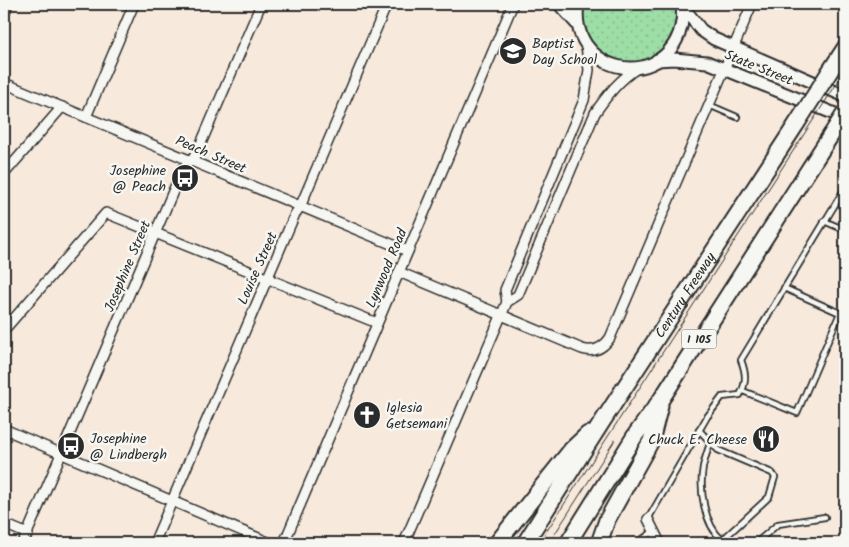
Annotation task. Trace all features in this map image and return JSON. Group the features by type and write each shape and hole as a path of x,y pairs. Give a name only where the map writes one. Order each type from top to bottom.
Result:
{"highway":[{"name":"Century Freeway","path":"525,543 845,48"},
{"name":"I 105","path":"568,543 636,434 662,398 845,112"},
{"path":"599,543 608,520 651,441 662,398"},
{"path":"497,543 572,449 602,422"}],"main road":[{"path":"559,4 577,24 586,45 592,53 608,64 619,67 639,67 658,60 666,53 678,37 683,18 682,5"},
{"path":"577,24 578,4"},
{"name":"State Street","path":"682,5 701,30 714,39 845,96"},
{"name":"State Street","path":"658,60 674,59 707,62 845,118"}],"street":[{"path":"4,14 8,4"},
{"path":"86,117 134,4"},
{"name":"Josephine Street","path":"24,543 183,168 196,155 261,4"},
{"name":"Louise Street","path":"154,543 387,4"},
{"name":"Lynwood Road","path":"284,543 513,4"},
{"path":"399,272 582,350 595,350 603,346 610,338 752,4"},
{"path":"508,302 505,290 584,100 589,70 586,45"},
{"path":"404,543 502,315 508,302 518,295 595,113 610,91 628,74 639,67"},
{"name":"Peach Street","path":"4,83 408,251"},
{"path":"4,174 62,107"},
{"path":"552,178 565,184"},
{"path":"4,330 106,213 377,323"},
{"path":"4,429 270,543"},
{"path":"648,519 660,543"},
{"path":"4,524 28,534"}],"lane":[{"path":"709,105 737,116"},
{"path":"648,519 707,417 722,397 740,395 743,391 746,374 741,360 845,188"},
{"path":"824,221 845,230"},
{"path":"743,391 797,413 840,314 784,288"},
{"path":"699,430 711,441 718,450 772,473 775,477 769,497 720,542 705,508 702,486 703,469 711,441"},
{"path":"756,543 778,524 825,517"},
{"path":"637,543 654,531"}],"green space":[{"path":"583,4 675,4 675,25 668,42 655,54 640,61 623,62 607,57 593,45 583,27"}],"tram line":[{"path":"539,543 845,71"},
{"path":"549,543 615,440"}],"place":[{"name":"Baptist Day School","path":"513,51"},
{"name":"Josephine @ Peach","path":"185,178"},
{"name":"Iglesia Getsemani","path":"367,415"},
{"name":"Chuck E. Cheese","path":"766,439"},
{"name":"Josephine @ Lindbergh","path":"71,446"}]}
